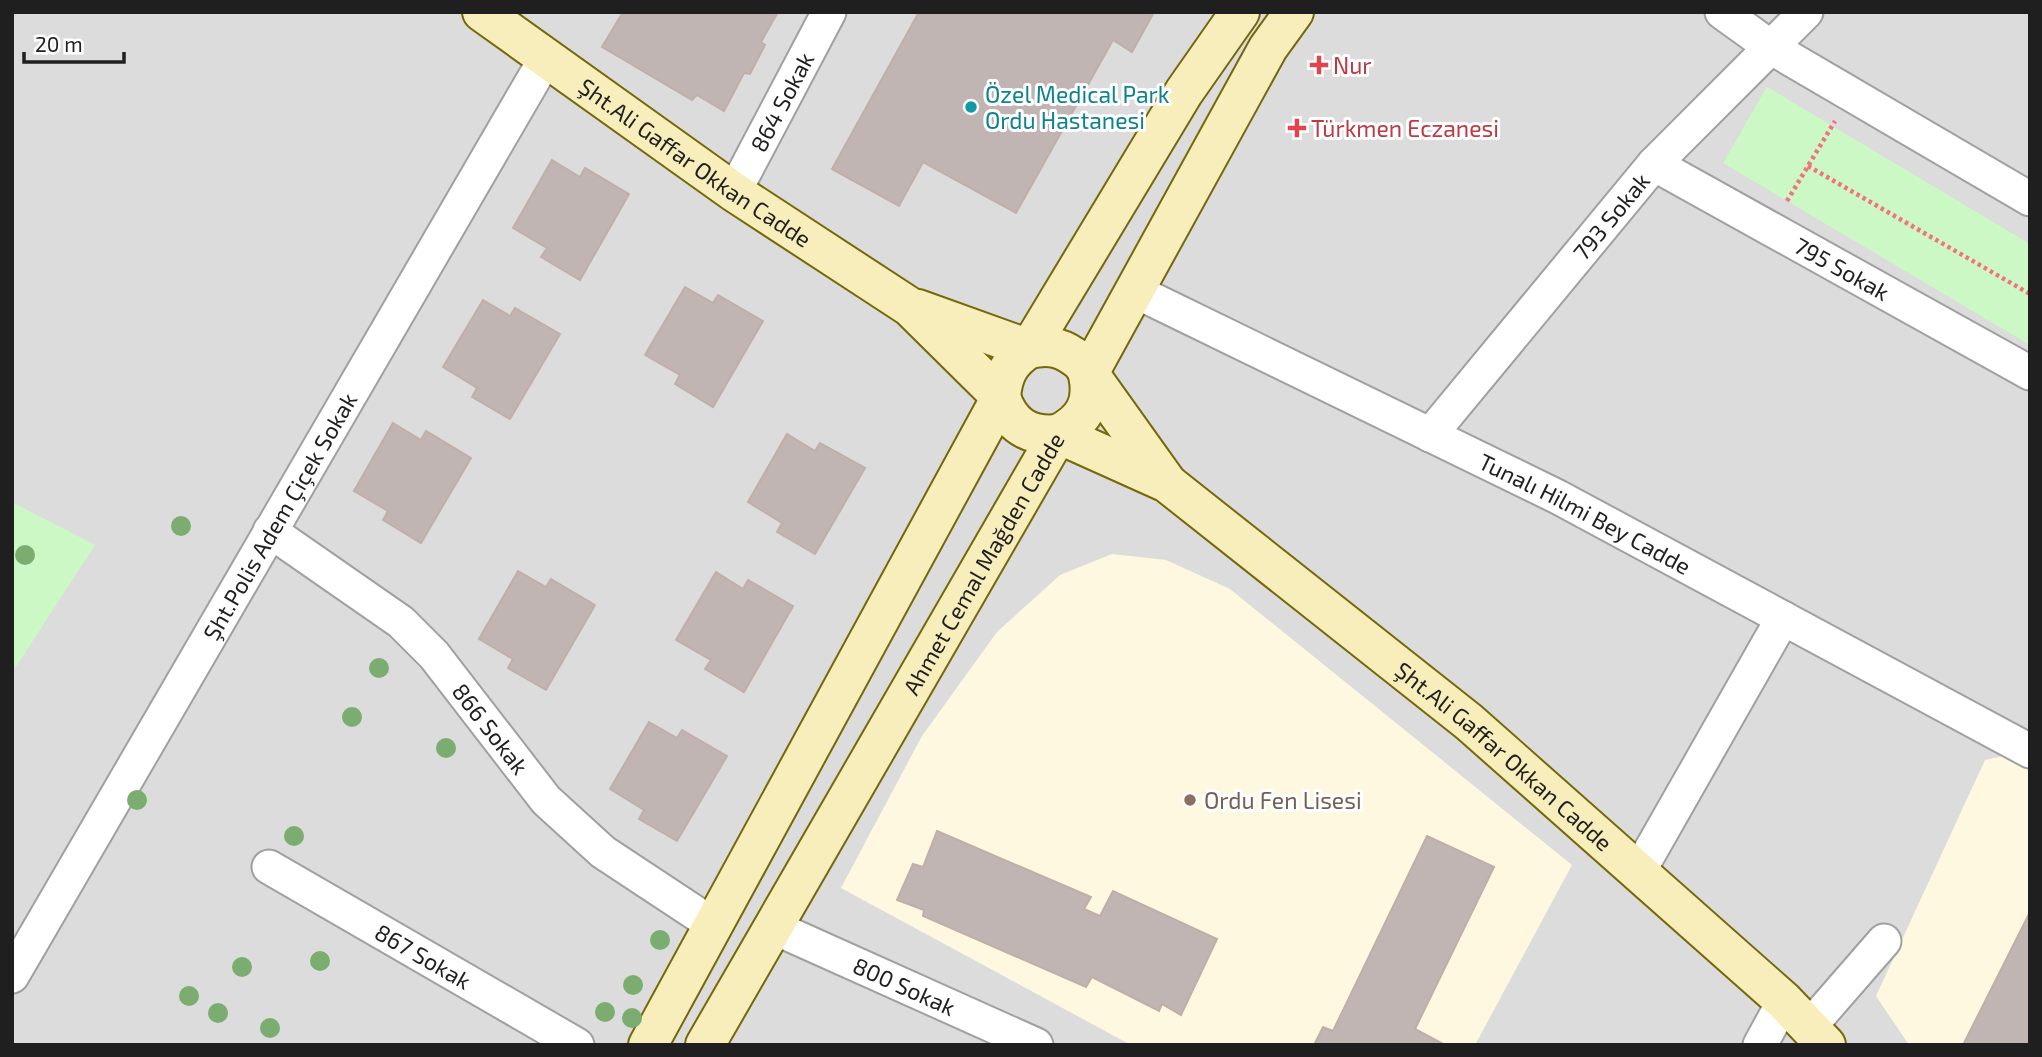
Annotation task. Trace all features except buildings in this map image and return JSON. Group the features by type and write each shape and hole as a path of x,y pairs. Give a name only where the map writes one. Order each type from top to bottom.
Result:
{"main road":[{"path":"648,1045 1001,397 1007,368 1017,356 1029,349 1184,92 1240,12"},
{"name":"Ahmet Cemal Mağden Cadde","path":"705,1045 1058,434 1072,427 1083,416 1090,396 1088,375 1269,48 1294,12"},
{"name":"Şht.Ali Gaffar Okkan Cadde","path":"504,18 546,58 734,192 910,307 1001,397 1006,411 1016,424 1028,432 1058,434 1167,483 1469,722 1806,1024"},
{"name":"Şht.Ali Gaffar Okkan Cadde","path":"910,307 1029,349 1058,347 1081,362 1167,483"}],"street":[{"name":"864 Sokak","path":"734,192 829,12"},
{"path":"1722,12 1772,48 2030,199"},
{"name":"793 Sokak","path":"1430,435 1654,164 1806,12"},
{"name":"Şht.Polis Adem Çiçek Sokak","path":"12,976 546,58"},
{"name":"795 Sokak","path":"1654,164 2030,373"},
{"name":"Tunalı Hilmi Bey Cadde","path":"1135,291 1558,498 2030,751"},
{"name":"866 Sokak","path":"270,531 401,622 433,656 546,800 603,852 712,924"},
{"path":"1639,872 1783,618"},
{"name":"867 Sokak","path":"269,867 577,1045"},
{"name":"800 Sokak","path":"772,927 1036,1045"},
{"path":"1760,1045 1806,1024 1884,941"}],"path":[{"path":"1771,229 1851,94"},
{"path":"1808,166 2030,294"}],"shaded area":[{"path":"12,12 2030,12 2030,1045 12,1045"},
{"name":"Ordu Fen Lisesi","path":"1112,554 1166,560 1230,589 1572,865 1475,1045 1131,1045 841,888 922,736 997,632 1060,575"},
{"path":"2012,754 2030,764 2030,1045 1909,1045 1876,996 1985,760"}],"green space":[{"path":"1767,87 2030,244 2030,345 1723,163"},
{"path":"12,502 95,545 12,673"}],"place":[{"name":"Nur","path":"1319,65"},
{"name":"Özel Medical Park Ordu Hastanesi","path":"971,107"},
{"name":"Türkmen Eczanesi","path":"1297,128"},
{"name":"Ordu Fen Lisesi","path":"1190,800"}]}
